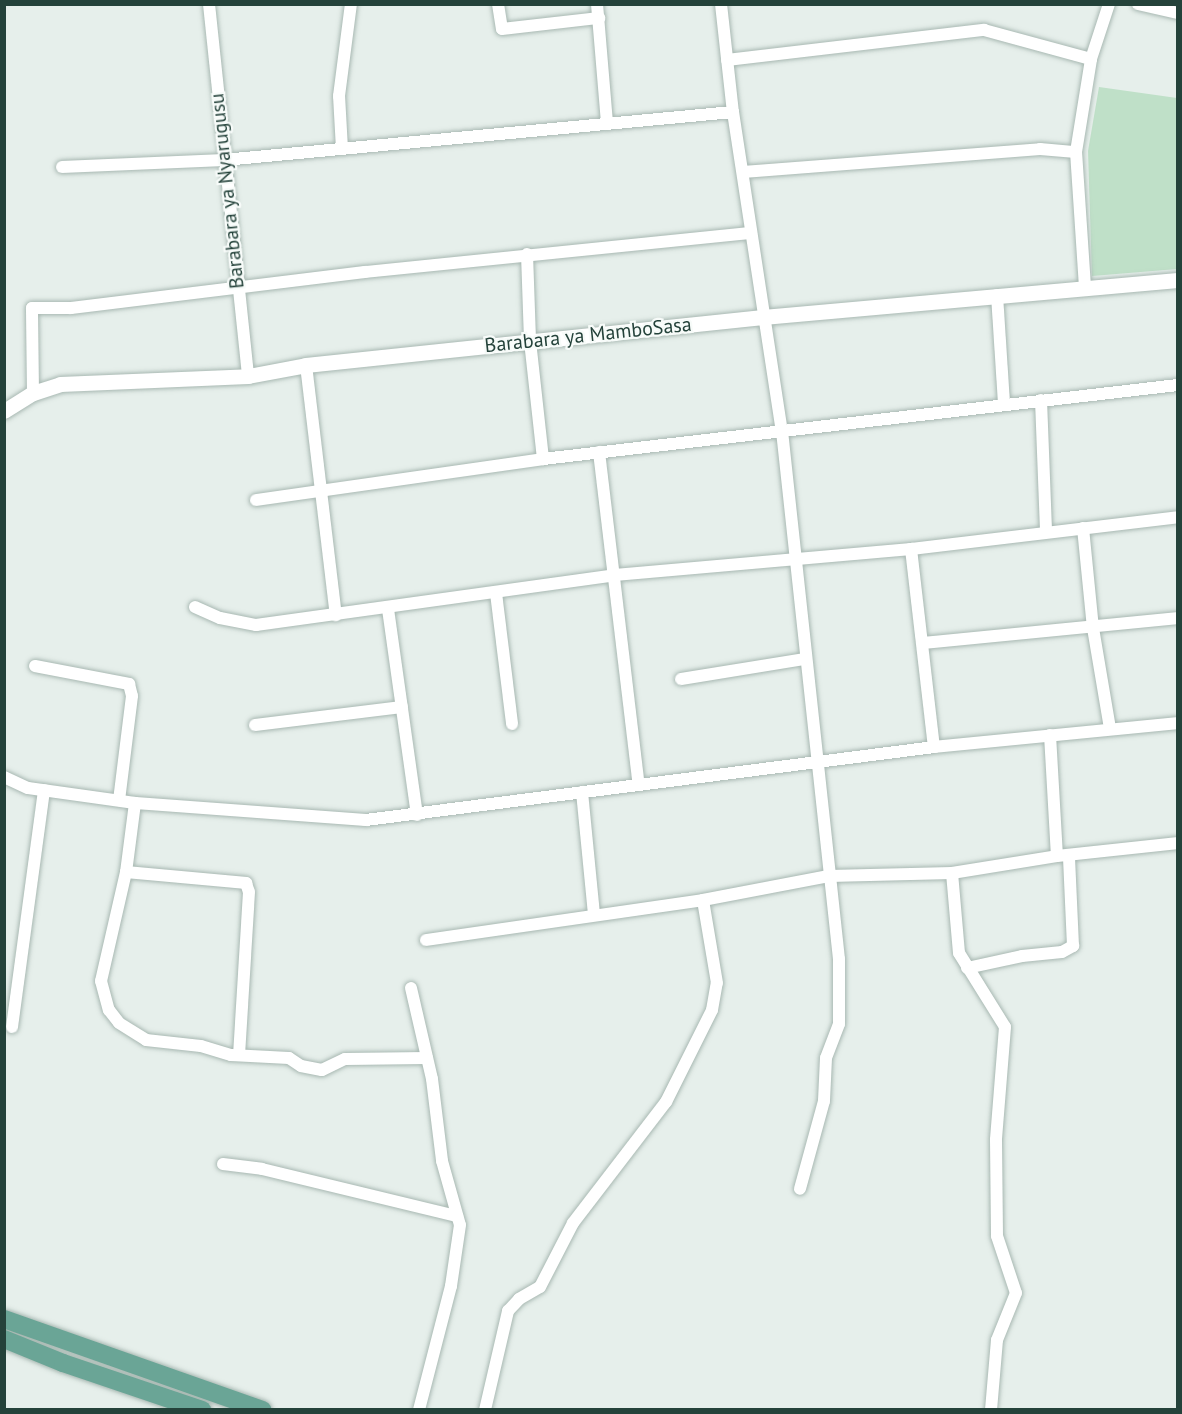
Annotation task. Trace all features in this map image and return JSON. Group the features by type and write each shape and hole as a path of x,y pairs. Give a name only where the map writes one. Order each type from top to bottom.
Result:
{"main road":[{"path":"4,1319 262,1410"},
{"path":"4,1338 63,1363 202,1410"}],"street":[{"name":"Barabara ya Nyarugusu","path":"209,4 236,286 248,376"},
{"path":"342,149 339,96 351,4"},
{"path":"498,4 502,29 599,18"},
{"path":"597,4 607,122"},
{"path":"721,4 733,112 762,316 782,431 816,764 839,959 839,1024 826,1058 824,1101 800,1189"},
{"path":"1085,287 1076,152 1091,59 1110,4"},
{"path":"1138,4 1178,13"},
{"path":"727,60 984,30 1091,59"},
{"path":"62,167 224,160 607,122 733,112"},
{"path":"743,172 1040,149 1076,152"},
{"path":"33,393 32,308 71,308 236,286 527,254 751,233"},
{"path":"527,254 530,341 543,459"},
{"name":"Barabara ya MamboSasa","path":"5,409 33,393 60,384 248,376 306,365 762,316 1178,280"},
{"path":"997,295 1004,404"},
{"path":"306,365 336,615"},
{"path":"256,500 323,493 598,452 1178,385"},
{"path":"1041,400 1046,530"},
{"path":"598,452 615,575 639,785"},
{"path":"195,607 220,618 255,625 388,609 615,575 911,549 1046,530 1178,517"},
{"path":"1083,528 1093,628 1110,729"},
{"path":"911,549 924,643 934,747"},
{"path":"496,593 512,724"},
{"path":"388,609 417,815"},
{"path":"924,643 1178,618"},
{"path":"681,679 805,659"},
{"path":"34,666 129,684 132,696 119,800"},
{"path":"255,725 402,706"},
{"path":"4,777 28,788 135,803 366,820 816,764 934,747 1178,723"},
{"path":"968,968 1022,956 1062,952 1073,946 1050,735"},
{"path":"12,1028 44,790"},
{"path":"582,792 594,914"},
{"path":"135,803 126,872 101,981 109,1010 128,1031 147,1040 239,1055 289,1058 301,1066 322,1070 345,1059 427,1058"},
{"path":"426,940 703,900 829,876 952,873 1063,856 1178,843"},
{"path":"126,872 246,883 249,892 239,1055"},
{"path":"952,873 959,953 1005,1027 996,1140 997,1236 1016,1293 997,1340 992,1410"},
{"path":"485,1410 508,1311 540,1287 573,1223 666,1102 712,1010 717,983 703,900"},
{"path":"411,988 427,1058 442,1161 460,1225 451,1286 419,1410"},
{"path":"223,1164 262,1169 457,1216"}],"green space":[{"path":"1099,87 1177,98 1177,269 1092,276 1088,151"}]}
